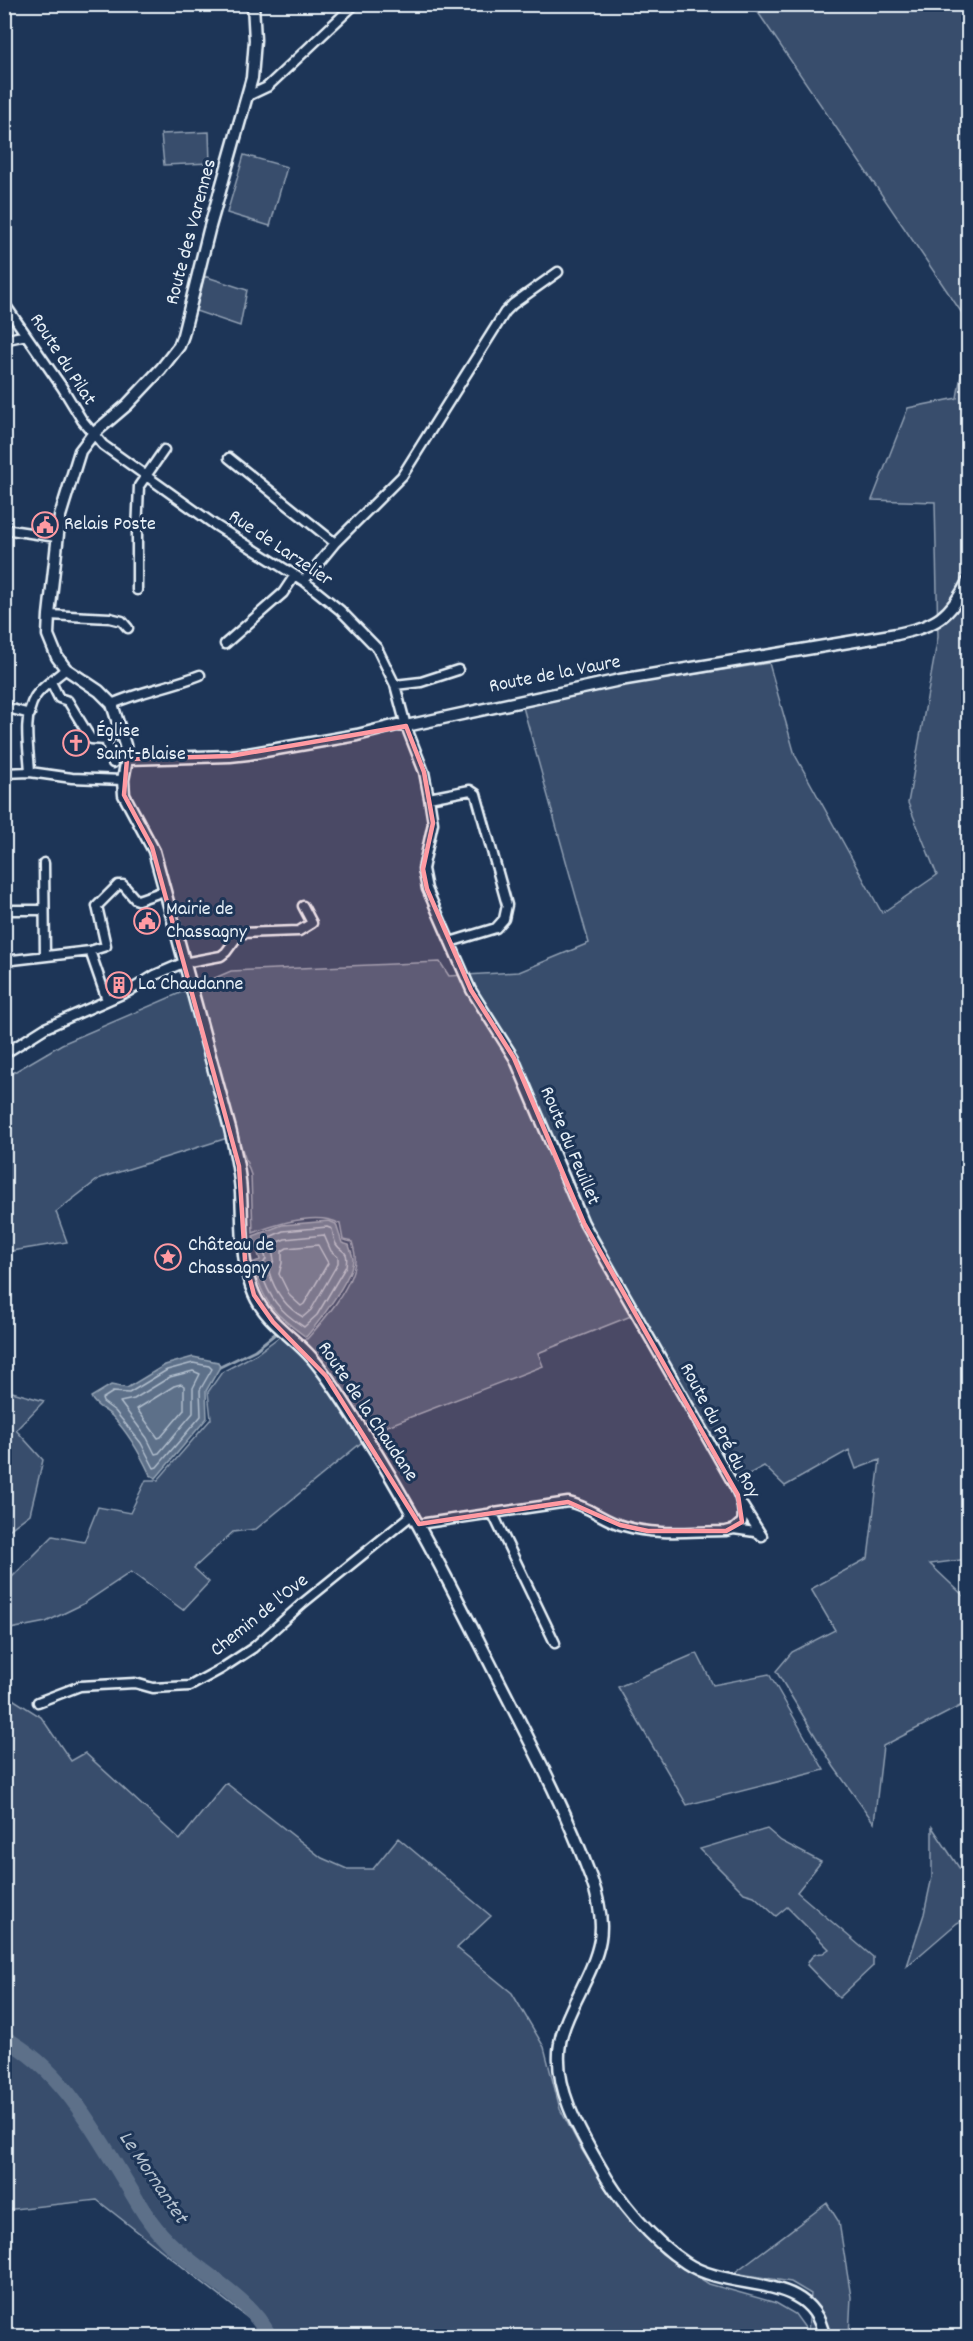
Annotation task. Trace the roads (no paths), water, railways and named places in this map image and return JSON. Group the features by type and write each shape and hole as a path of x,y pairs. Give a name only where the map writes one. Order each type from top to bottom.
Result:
{"street":[{"name":"Route des Varennes","path":"93,434 127,405 161,369 178,346 190,311 209,230 248,96 254,62 253,4"},
{"path":"248,96 259,93 267,87 355,4"},
{"path":"304,581 335,543 402,476 505,312 558,272"},
{"name":"Route du Pilat","path":"4,303 93,434"},
{"path":"4,340 26,335"},
{"path":"93,434 75,463 64,496 56,537 48,635 52,646 66,669 112,704 137,693 181,683 200,675"},
{"name":"Rue de Larzelier","path":"93,434 103,445 145,477 222,530 304,581 327,598 365,634 377,648 395,685 406,726 424,772 429,798"},
{"path":"137,590 140,486 164,450"},
{"path":"229,458 335,543"},
{"path":"4,529 56,537"},
{"path":"225,644 283,593 295,575"},
{"name":"Route de la Vaure","path":"127,759 230,756 357,735 396,725 406,726 620,680 921,629 941,619 951,609 969,581"},
{"path":"49,615 110,618 122,621 128,628"},
{"path":"30,772 27,735 35,697 66,669"},
{"path":"395,685 421,682 458,670"},
{"path":"51,681 59,698 68,701 90,739 106,740 120,729"},
{"name":"Route de la Chaudane","path":"112,704 127,759 123,780 124,795 152,847 239,1166 244,1260 254,1295 273,1322 311,1357 326,1376 387,1469 416,1519 541,1764 578,1845 600,1904 602,1936 598,1951 565,2023 560,2042 561,2082 567,2101 612,2188 641,2222 674,2253 686,2263 704,2272 728,2280 786,2290 798,2296 816,2314 824,2337"},
{"path":"4,707 30,714"},
{"path":"106,740 113,763"},
{"path":"4,773 30,772 72,778 123,780"},
{"path":"429,798 470,790 476,794 507,905 504,919 496,928 450,942"},
{"name":"Route du Feuillet","path":"429,798 433,823 423,878 471,990 514,1058 584,1223 636,1316"},
{"path":"44,863 45,956"},
{"path":"4,961 90,951 106,946 97,906 118,885 123,885 138,900 164,891"},
{"path":"4,1054 45,1028 129,991 155,975 183,963 221,956 240,933 299,931 312,923 303,906"},
{"path":"4,910 44,910"},
{"path":"90,951 106,1000"},
{"name":"Route du Pré du Roy","path":"416,1519 568,1502 578,1504 620,1525 634,1529 726,1531 734,1529 742,1522 743,1506 723,1466 636,1316"},
{"path":"734,1529 755,1532 762,1536 743,1506"},
{"path":"492,1512 555,1643"},
{"name":"Chemin de l'Ove","path":"38,1702 80,1686 135,1683 153,1688 190,1686 221,1669 253,1647 303,1603 416,1519"}],"water":[{"path":"329,1221 336,1224 342,1243 349,1245 353,1257 352,1267 334,1299 306,1337 277,1313 261,1289 252,1263 260,1260 253,1236 282,1225"},
{"path":"193,1357 218,1362 220,1367 206,1391 207,1418 156,1478 150,1475 124,1430 91,1397 111,1385 127,1388 165,1365"}],"waterway":[{"path":"220,1367 255,1350 275,1334"},
{"name":"Le Mornantet","path":"4,2038 25,2051 43,2067 75,2102 160,2234 248,2308 260,2321 269,2336"}],"place":[{"name":"Relais Poste","path":"45,525"},
{"name":"Église Saint-Blaise","path":"76,743"},
{"name":"Mairie de Chassagny","path":"147,921"},
{"name":"La Chaudanne","path":"119,985"},
{"name":"Château de Chassagny","path":"168,1257"}]}
